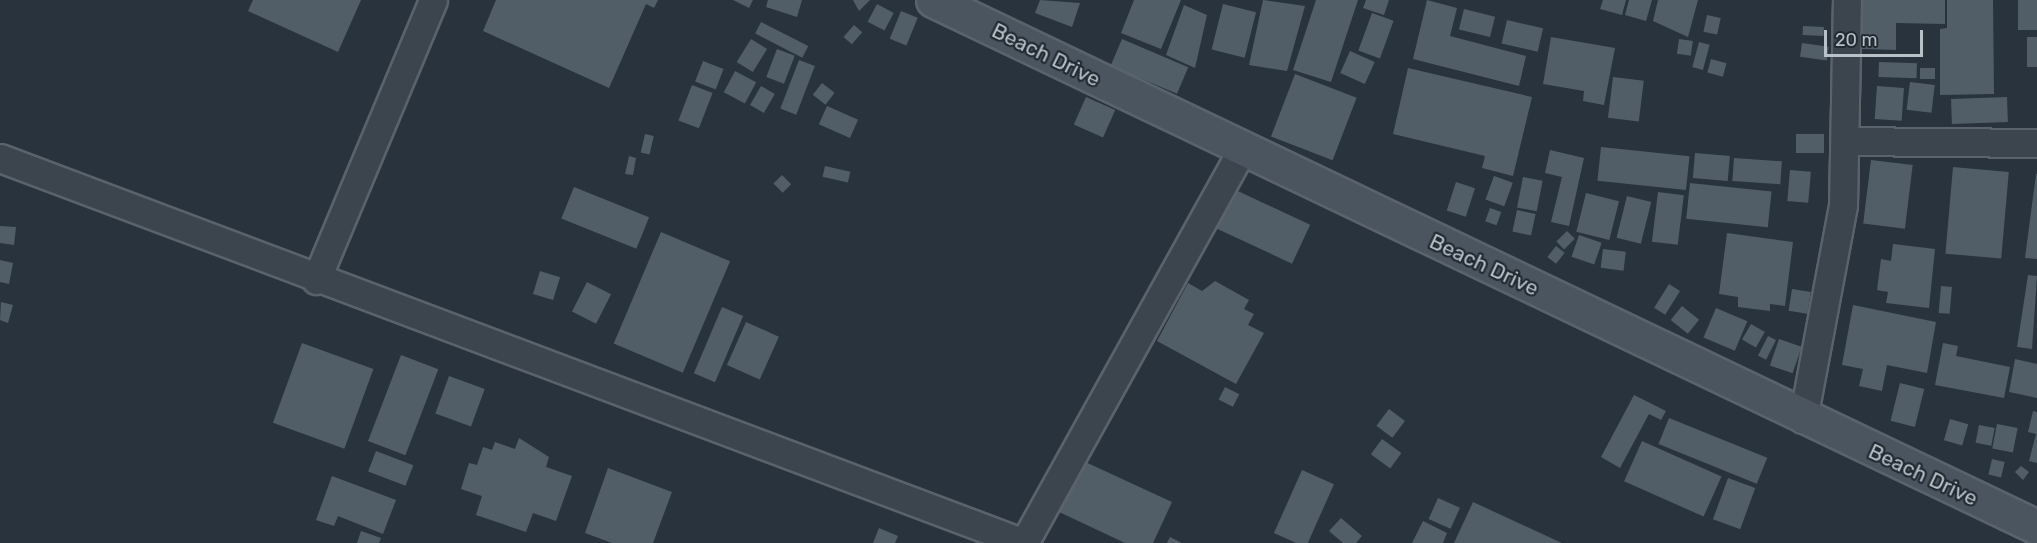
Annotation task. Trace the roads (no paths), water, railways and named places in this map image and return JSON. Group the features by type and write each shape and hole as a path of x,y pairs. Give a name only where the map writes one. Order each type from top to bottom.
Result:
{"street":[{"path":"316,280 433,0"},
{"name":"Beach Drive","path":"933,0 1803,419 2037,527"},
{"path":"1803,419 1843,205 1847,0"},
{"path":"1846,141 2037,142"},
{"path":"0,158 316,280 1024,543 1241,150"}]}
